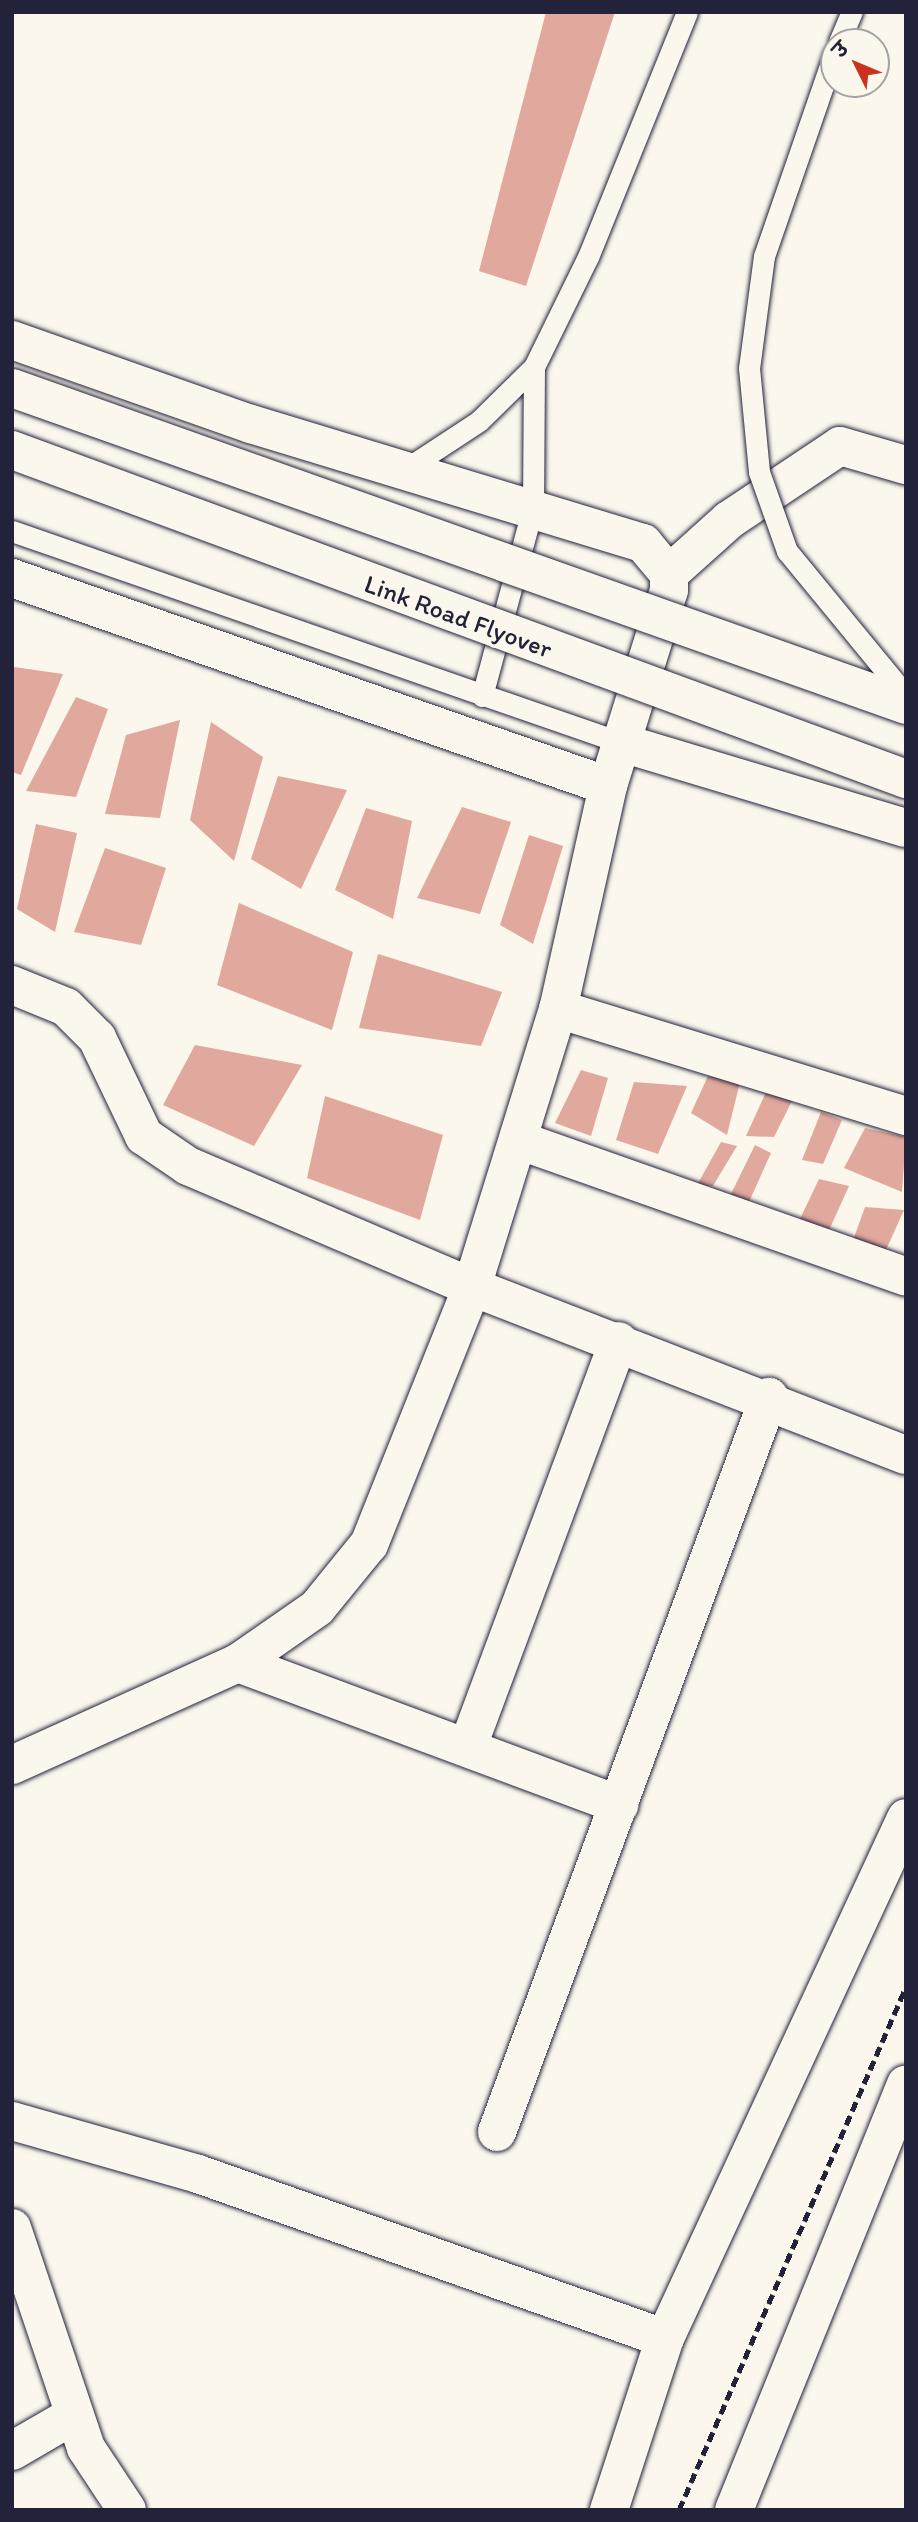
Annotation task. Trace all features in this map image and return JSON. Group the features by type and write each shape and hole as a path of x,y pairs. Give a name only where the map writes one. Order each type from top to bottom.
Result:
{"street":[{"path":"12,341 251,424 533,507 643,543 668,574"},
{"path":"12,388 906,705"},
{"path":"12,1765 238,1663 317,1608 369,1544 472,1287 518,1139 558,1009 608,786 668,574 729,520 839,446 906,464"},
{"name":"Link Road Flyover","path":"12,450 906,779"},
{"path":"12,578 608,786"},
{"path":"622,743 906,828"},
{"path":"12,985 66,1007 97,1038 133,1118 168,1154 472,1287 769,1397 906,1455"},
{"path":"558,1009 906,1116"},
{"path":"518,1139 906,1277"},
{"path":"468,1746 619,1341"},
{"path":"497,2133 769,1397"},
{"path":"238,1663 468,1746 618,1805"},
{"path":"609,2510 665,2338 906,1818"},
{"path":"734,2510 906,2084"},
{"path":"12,2121 198,2174 665,2338"},
{"path":"12,2228 86,2448 127,2510"},
{"path":"12,2451 74,2415"}],"lane":[{"path":"406,469 479,421 534,367 588,257 687,12"},
{"path":"820,94 764,256 749,368 759,472 787,551 906,696"},
{"path":"482,696 533,507 534,367"},
{"path":"12,531 622,743"}],"building":[{"path":"546,12 615,12 526,286 479,271"},
{"path":"14,667 63,674 21,775 12,772"},
{"path":"76,697 108,709 76,797 26,791"},
{"path":"180,720 160,818 105,814 126,735"},
{"path":"211,722 263,757 234,861 190,820"},
{"path":"278,776 347,790 301,889 251,859"},
{"path":"462,807 511,822 480,914 417,898"},
{"path":"366,808 412,821 393,919 335,890"},
{"path":"36,824 77,833 55,932 17,909"},
{"path":"529,835 563,846 533,944 500,925"},
{"path":"105,848 166,868 141,945 74,932"},
{"path":"239,903 353,952 332,1030 217,985"},
{"path":"378,954 502,992 481,1046 359,1028"},
{"path":"195,1045 302,1065 254,1146 163,1105"},
{"path":"581,1070 608,1078 591,1136 555,1123"},
{"path":"708,1076 740,1082 727,1135 691,1113"},
{"path":"634,1082 687,1086 658,1154 616,1140"},
{"path":"767,1090 795,1095 774,1137 746,1136"},
{"path":"325,1096 443,1135 420,1220 307,1178"},
{"path":"821,1112 842,1120 823,1164 802,1160"},
{"path":"865,1128 906,1137 902,1192 844,1168"},
{"path":"721,1142 737,1146 713,1186 697,1185"},
{"path":"755,1145 771,1153 749,1202 729,1198"},
{"path":"819,1179 849,1186 826,1237 799,1221"},
{"path":"865,1207 904,1210 885,1252 851,1246"}],"railway":[{"path":"679,2510 906,1987"}]}
